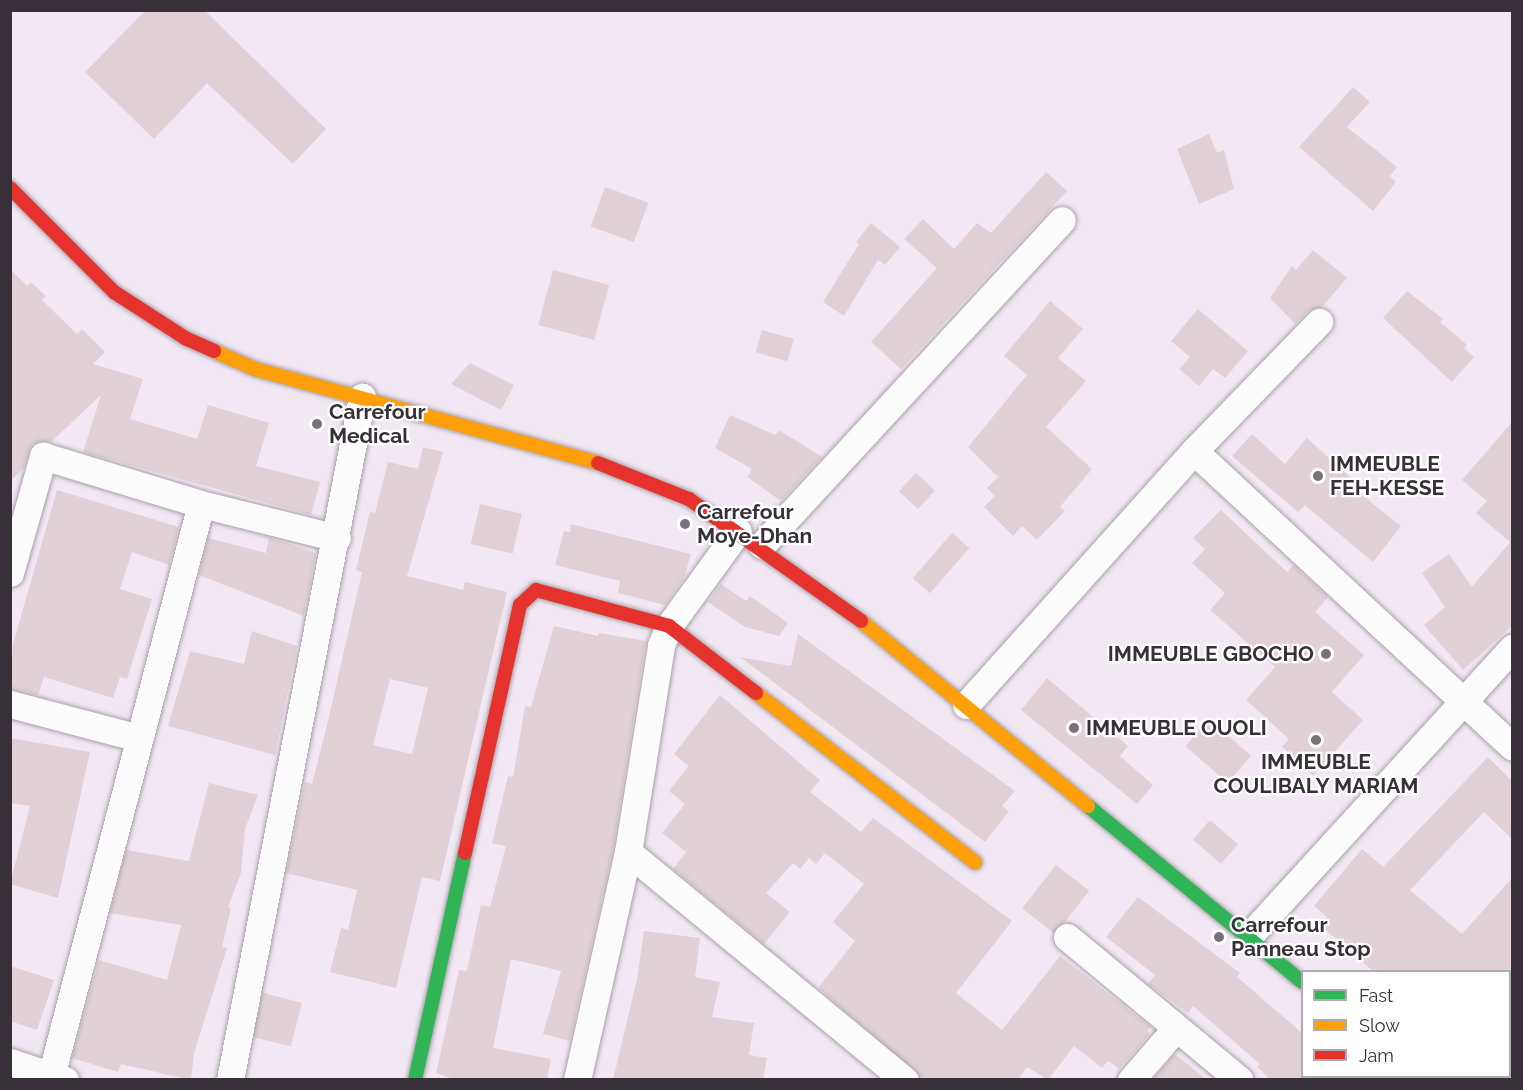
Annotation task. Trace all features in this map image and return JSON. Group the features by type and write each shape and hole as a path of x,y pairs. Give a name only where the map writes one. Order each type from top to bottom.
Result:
{"street":[{"path":"10,188 114,292 185,338 255,369 621,469 689,499 762,545 966,705 1250,935 1301,981"},
{"path":"762,545 1062,220"},
{"path":"966,705 1194,451 1319,322"},
{"path":"230,1080 337,538 362,397"},
{"path":"1194,451 1512,746"},
{"path":"10,573 43,456 201,504 337,538"},
{"path":"10,1062 58,1078 139,738 201,504"},
{"path":"577,1080 628,852 661,645 669,626 738,531"},
{"path":"415,1080 520,605 536,590 669,626 975,862"},
{"path":"1250,935 1512,648"},
{"path":"10,704 139,738"},
{"path":"628,852 905,1080"},
{"path":"1067,937 1240,1080"},
{"path":"1131,1080 1176,1028"}],"building":[{"path":"146,10 204,10 326,129 293,164 207,83 154,139 85,72"},
{"path":"1353,87 1370,102 1347,127 1397,167 1390,176 1396,182 1373,211 1299,147"},
{"path":"1209,134 1217,153 1224,150 1234,189 1199,204 1177,149"},
{"path":"1046,172 1067,191 901,369 871,342 937,268 904,239 923,219 954,249 977,223 991,233"},
{"path":"605,187 648,203 634,242 591,226"},
{"path":"871,223 900,247 885,265 878,260 844,316 823,302 859,244 856,242"},
{"path":"1313,250 1347,278 1322,307 1308,311 1295,324 1270,298 1292,266 1296,270"},
{"path":"10,269 27,286 31,282 46,296 42,300 77,334 82,329 105,352 93,364 143,379 130,419 197,439 208,405 269,423 256,466 320,482 311,515 83,452 101,395 51,442 40,441 32,445 23,469 10,481"},
{"path":"553,270 609,285 594,340 538,325"},
{"path":"1407,291 1443,319 1440,322 1467,345 1464,348 1474,357 1452,382 1383,318"},
{"path":"1050,301 1083,329 1058,358 1086,381 1046,427 1092,469 1060,507 1065,511 1037,540 1022,526 1013,536 984,507 995,496 987,488 998,477 968,447 1027,375 1004,356"},
{"path":"1198,309 1248,351 1225,378 1213,369 1199,386 1179,369 1190,357 1171,341"},
{"path":"762,330 794,339 787,361 756,352"},
{"path":"470,363 514,385 501,410 451,384"},
{"path":"730,415 775,435 779,430 822,457 781,501 747,477 752,469 715,448"},
{"path":"1512,422 1512,626 1463,670 1424,625 1445,607 1422,573 1449,554 1472,587 1510,542 1476,513 1487,501 1462,480"},
{"path":"1252,434 1285,464 1307,438 1362,488 1358,492 1401,526 1373,562 1305,505 1298,512 1232,456"},
{"path":"423,447 443,452 407,576 463,590 465,582 507,592 440,881 422,877 396,988 330,972 341,928 348,930 357,890 286,873 305,782 312,784 328,721 362,572 356,570 370,512 375,513 388,462 418,469","holes":["390,679 428,688 412,754 373,745"]},
{"path":"916,473 935,491 918,509 899,491"},
{"path":"57,490 179,527 169,565 132,552 120,589 152,599 127,679 120,677 113,698 44,677 38,695 10,689 13,644"},
{"path":"480,504 522,514 513,554 471,544"},
{"path":"1221,510 1287,572 1293,565 1328,597 1315,612 1364,655 1332,692 1363,720 1313,776 1282,747 1289,739 1246,700 1275,667 1210,610 1225,593 1192,563 1205,549 1193,538"},
{"path":"571,524 691,554 684,578 665,605 618,593 620,581 555,565 564,531 570,532"},
{"path":"952,533 969,548 930,593 913,578"},
{"path":"269,537 316,553 304,616 199,575 208,538 266,553"},
{"path":"721,584 746,601 750,596 788,623 779,636 745,627 708,602"},
{"path":"554,626 598,636 599,633 646,641 613,849 570,1041 543,1034 561,971 511,959 493,1048 551,1059 547,1080 457,1080 436,1073 459,970 467,971 481,905 490,907 506,846 492,843 508,776 513,777 525,706 531,707"},
{"path":"252,631 297,646 275,755 168,726 190,651 244,664"},
{"path":"798,634 1015,791 1002,806 1009,811 985,842 740,657 791,666"},
{"name":"IMMEUBLE OUOLI","path":"1047,678 1128,746 1120,756 1153,785 1137,804 1021,710"},
{"path":"720,695 820,780 810,792 861,832 873,818 1012,921 956,993 1002,1030 1060,956 1151,1027 1147,1031 1150,1034 1119,1069 1108,1061 1102,1068 1074,1046 1048,1080 1027,1067 1018,1080 924,1080 818,988 855,941 833,922 864,884 825,853 816,864 809,858 800,869 793,863 766,893 790,912 764,944 673,869 686,852 662,833 685,804 669,791 689,766 674,754"},
{"path":"1209,719 1251,756 1228,783 1185,746"},
{"path":"10,738 90,752 58,898 10,884 30,806 10,803"},
{"path":"1488,757 1512,781 1512,839 1484,812 1410,890 1462,934 1512,878 1512,972 1511,970 1372,970 1320,925 1327,917 1314,906 1362,849 1383,867"},
{"path":"209,783 258,795 245,829 241,873 228,907 231,908 222,947 227,948 194,1053 191,1080 121,1064 118,1072 72,1058 99,960 167,980 181,925 110,913 126,850 189,861"},
{"path":"1210,820 1238,844 1221,864 1193,840"},
{"path":"1056,865 1089,891 1055,934 1022,908"},
{"path":"1138,897 1240,973 1237,977 1301,1032 1302,1080 1271,1080 1257,1067 1260,1064 1193,1006 1188,1013 1148,984 1155,975 1106,937"},
{"path":"644,931 700,938 695,977 720,982 712,1017 754,1023 749,1055 767,1058 763,1080 613,1080 637,979"},
{"path":"10,966 54,980 37,1030 10,1021"},
{"path":"263,993 302,1003 291,1046 252,1037"},
{"path":"1175,1054 1207,1080 1152,1080"}],"traffic: fast":[{"path":"1088,806 1301,981"},
{"path":"415,1080 465,853"}],"traffic: slow":[{"path":"214,351 255,369 598,463"},
{"path":"861,621 1088,806"},
{"path":"756,693 975,862"}],"traffic: jam":[{"path":"10,188 114,292 185,338 214,351"},
{"path":"598,463 689,499 861,621"},
{"path":"465,853 520,605 536,590 669,626 756,693"}],"place":[{"name":"Carrefour Medical","path":"317,424"},
{"name":"IMMEUBLE FEH-KESSE","path":"1318,476"},
{"name":"Carrefour Moye-Dhan","path":"685,524"},
{"name":"IMMEUBLE GBOCHO","path":"1326,654"},
{"name":"IMMEUBLE OUOLI","path":"1074,728"},
{"name":"IMMEUBLE COULIBALY MARIAM","path":"1316,740"},
{"name":"Carrefour Panneau Stop","path":"1219,937"}]}
